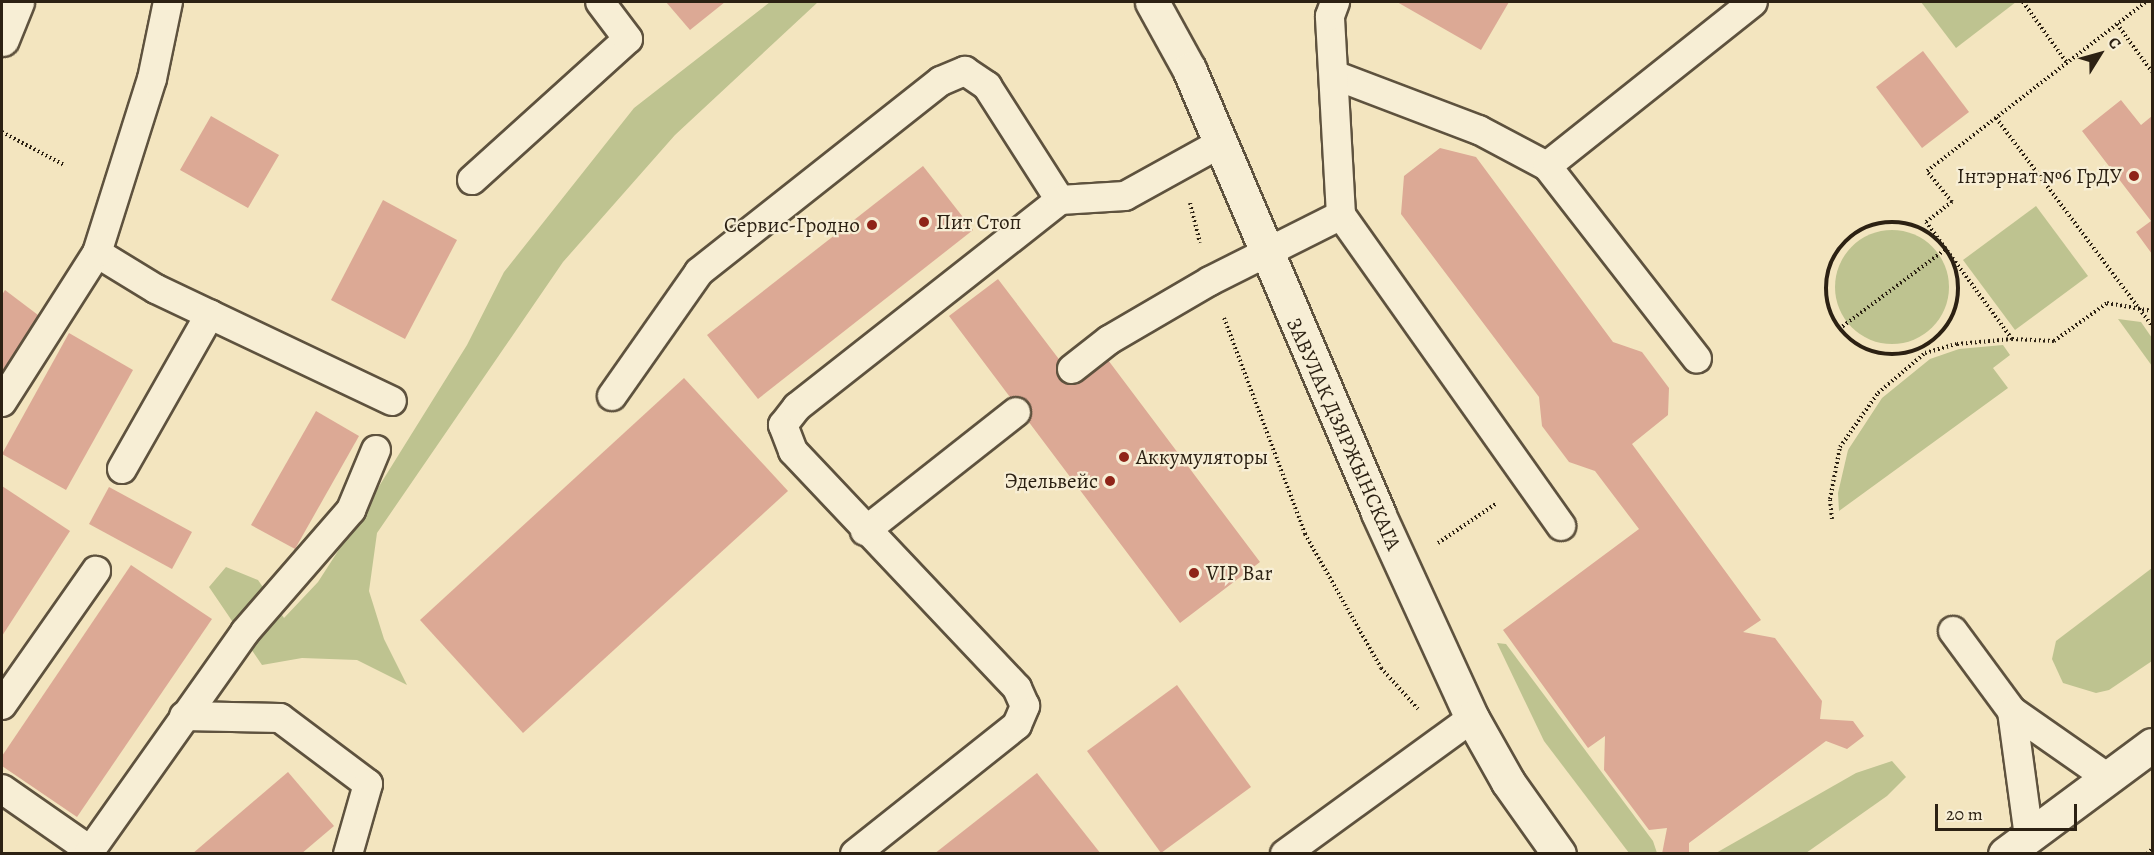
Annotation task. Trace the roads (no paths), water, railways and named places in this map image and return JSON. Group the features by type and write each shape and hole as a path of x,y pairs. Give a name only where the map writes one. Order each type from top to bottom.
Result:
{"street":[{"path":"2,39 17,2"},
{"name":"ЗАВУЛАК ДЗЯРЖЫНСКАГА","path":"1152,2 1189,69 1266,253 1472,718 1508,782 1559,854"},
{"path":"2017,845 2152,745"}],"lane":[{"path":"2,402 97,253 152,79 168,2"},
{"path":"472,180 628,39 600,2"},
{"path":"1335,2 1330,16 1341,215 1561,526"},
{"path":"1547,166 1753,2"},
{"path":"612,396 699,272 941,81 965,71 987,86 1060,200"},
{"path":"1334,75 1479,130 1547,166 1697,359"},
{"path":"855,854 1017,725 1025,706 1017,688 865,531 793,451 783,425 797,407 1060,200 1125,196 1221,143"},
{"path":"1072,369 1109,340 1210,281 1341,215"},
{"path":"97,253 156,289 392,401"},
{"path":"122,469 210,314"},
{"path":"865,531 1016,412"},
{"path":"2,789 88,851 245,632 351,510 376,450"},
{"path":"2,705 96,571"},
{"path":"1953,631 2012,711 2108,778"},
{"path":"2012,711 2017,845"},
{"path":"184,716 280,718 368,784 348,854"},
{"path":"1285,854 1472,718"}],"place":[{"name":"Інтэрнат №6 ГрДУ","path":"2134,176"},
{"name":"Пит Стоп","path":"924,222"},
{"name":"Сервис-Гродно","path":"872,225"},
{"name":"Аккумуляторы","path":"1124,457"},
{"name":"Эдельвейс","path":"1110,481"},
{"name":"VIP Bar","path":"1194,573"}]}
